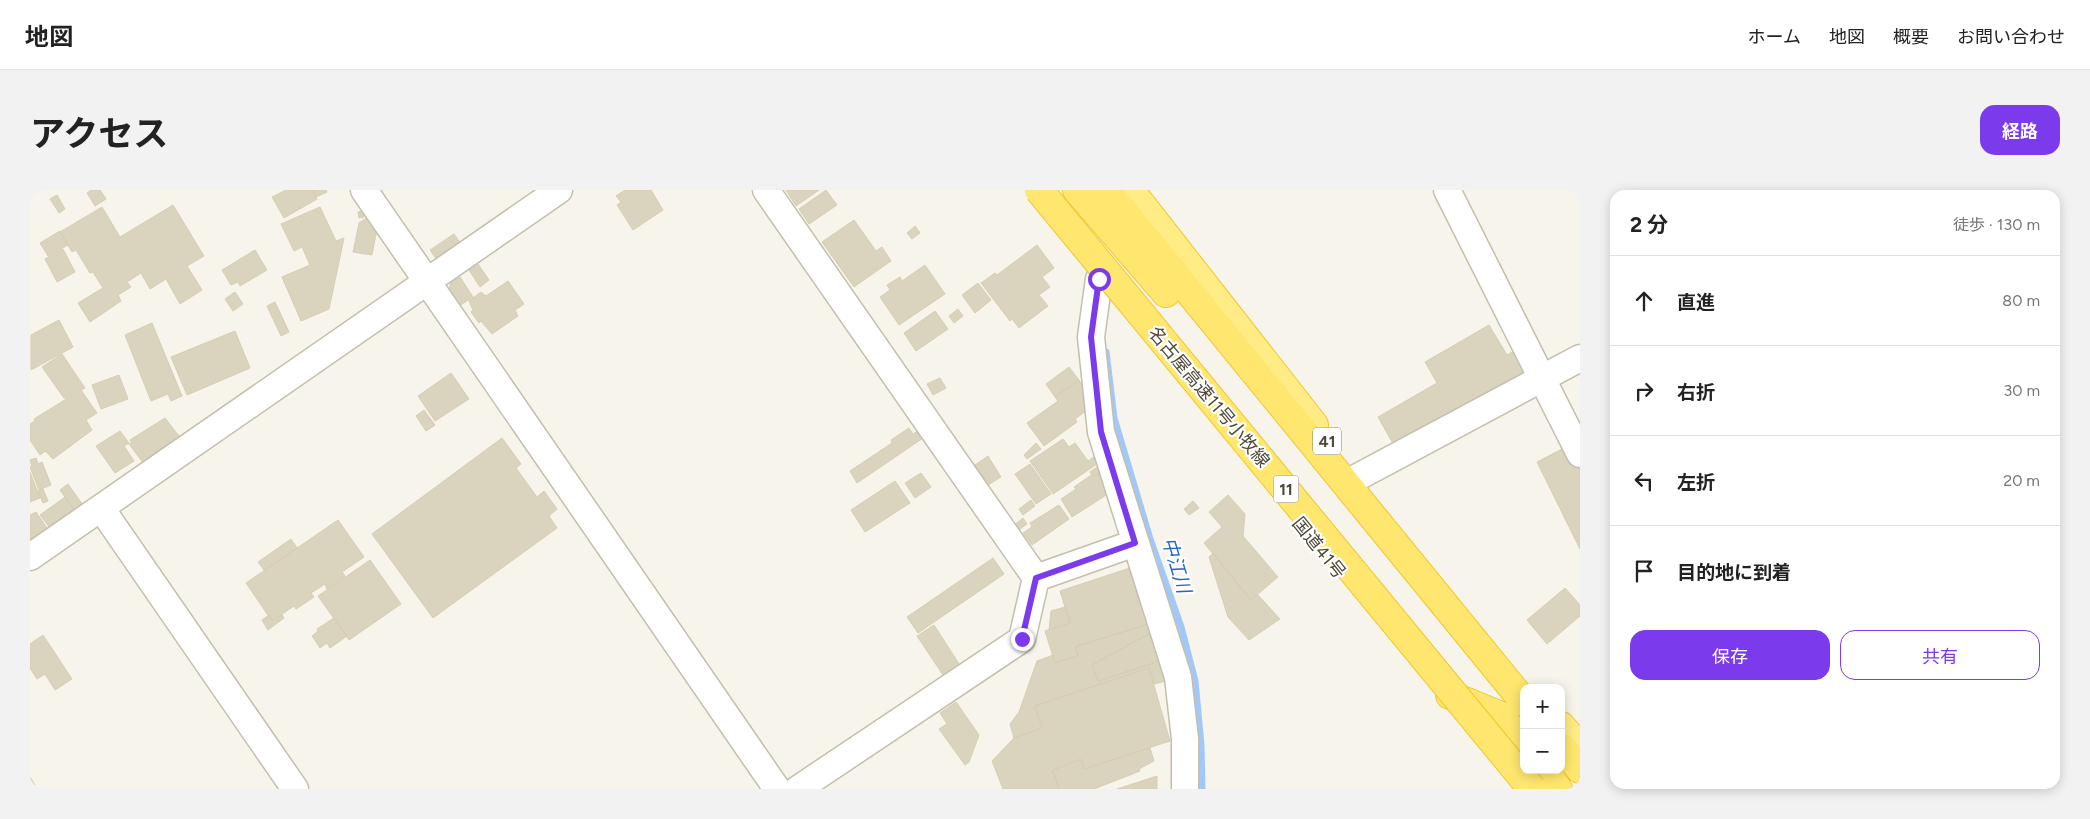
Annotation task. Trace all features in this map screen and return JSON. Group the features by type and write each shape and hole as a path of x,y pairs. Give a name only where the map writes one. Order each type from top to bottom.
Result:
{"highway":[{"name":"国道41号","path":"1027,190 1516,789"},
{"name":"名古屋高速11号小牧線","path":"1039,190 1532,789"},
{"path":"1077,190 1150,274 1446,638 1482,652"},
{"path":"1106,190 1520,697"},
{"name":"41","path":"1130,190 1356,478 1527,684"},
{"path":"1160,354 1167,355 1449,694 1501,716 1520,740"},
{"path":"1564,729 1580,748"},
{"path":"1565,752 1580,769"},
{"path":"1547,774 1558,789"}],"street":[{"path":"364,190 428,280 776,789"},
{"path":"30,557 559,190"},
{"path":"766,190 1036,578 1022,639 798,789"},
{"path":"1447,190 1580,454"},
{"path":"1099,279 1091,337 1101,432 1178,677 1185,739 1185,789"},
{"path":"1356,478 1580,358"},
{"path":"101,508 294,789"},
{"path":"1036,578 1135,543"}],"building":[{"path":"91,190 100,190 106,199 95,206 87,193"},
{"path":"286,190 312,190 317,199 284,218 272,197"},
{"path":"312,190 326,190 327,192 316,197"},
{"path":"625,190 651,190 663,210 633,230 617,205 621,202 616,196"},
{"path":"786,190 819,190 796,206"},
{"path":"826,190 837,205 809,224 799,209"},
{"path":"57,195 65,209 59,213 50,199"},
{"path":"173,205 204,256 187,266 202,290 180,304 166,279 150,289 141,273 127,282 131,287 118,295 121,301 90,322 78,303 103,288 93,272 90,273 76,250 72,252 60,232 102,207 120,237"},
{"path":"320,207 336,241 344,238 329,309 301,321 282,277 310,265 302,247 294,251 281,224"},
{"path":"362,211 364,217 359,218 358,212"},
{"path":"369,216 377,229 372,255 353,252 359,223"},
{"path":"854,220 876,251 882,247 891,261 854,287 822,242"},
{"path":"915,226 920,233 912,239 907,233"},
{"path":"60,231 68,245 48,256 40,243"},
{"path":"454,234 461,244 437,260 430,250"},
{"path":"1037,245 1054,268 1042,277 1050,287 1039,295 1048,306 1019,328 1012,319 1010,321 981,283 995,273 997,275"},
{"path":"63,249 75,272 57,282 45,259"},
{"path":"255,250 267,270 240,286 238,282 231,285 222,270"},
{"path":"478,264 489,280 480,287 469,270"},
{"path":"925,265 945,294 899,325 880,297 890,290 887,285 900,277 902,281"},
{"path":"460,277 473,297 459,306 449,290 451,282"},
{"path":"508,281 524,304 515,310 518,316 492,334 481,321 479,323 471,312 473,310 469,301 481,292 486,296"},
{"path":"978,283 991,300 975,313 962,295"},
{"path":"235,292 243,304 233,311 225,299"},
{"path":"275,302 289,332 281,336 267,306"},
{"path":"958,309 963,316 954,323 949,316"},
{"path":"935,311 948,329 916,351 904,333"},
{"path":"59,320 73,347 31,370 31,335"},
{"path":"152,323 182,396 171,401 168,394 151,401 125,335"},
{"path":"1489,325 1507,355 1519,348 1530,368 1395,447 1378,417 1437,383 1425,362"},
{"path":"235,331 250,368 187,395 171,357"},
{"path":"62,354 85,388 81,390 97,413 86,420 92,430 53,459 45,451 40,455 30,440 30,424 35,421 34,419 68,398 64,398 42,367"},
{"path":"1069,367 1079,380 1055,397 1046,384"},
{"path":"451,373 469,399 435,421 418,396"},
{"path":"119,375 128,399 101,409 92,385"},
{"path":"940,378 946,388 933,395 927,384"},
{"path":"1079,380 1095,404 1075,419 1077,422 1044,446 1027,423 1058,401 1055,397"},
{"path":"424,410 435,425 426,431 416,416"},
{"path":"165,418 182,440 144,464 129,444 132,443 130,440"},
{"path":"909,428 913,434 921,429 926,436 857,483 850,471 892,443 891,440"},
{"path":"120,431 129,443 124,446 134,461 115,473 96,446"},
{"path":"502,438 521,464 516,468 537,497 544,491 557,509 549,516 557,528 433,618 372,534"},
{"path":"1063,439 1069,447 1075,443 1088,461 1095,456 1100,462 1053,494 1030,461"},
{"path":"1036,443 1041,449 1027,459 1024,455"},
{"path":"1568,446 1580,470 1580,549 1537,462"},
{"path":"988,456 1001,477 988,485 975,465"},
{"path":"36,458 38,464 42,462 51,485 39,490 30,467 32,466 30,460"},
{"path":"1104,462 1109,468 1099,475 1092,475 1090,472"},
{"path":"1030,464 1051,494 1036,504 1015,474"},
{"path":"30,472 40,498 30,502"},
{"path":"921,473 931,487 915,498 905,483"},
{"path":"1098,473 1104,482 1114,490 1072,517 1061,499 1076,489 1074,487 1093,474 1094,476"},
{"path":"895,481 910,503 865,532 851,510"},
{"path":"68,484 85,508 77,514 60,490"},
{"path":"43,489 48,501 43,503 38,491"},
{"path":"1228,495 1245,514 1243,536 1278,577 1251,600 1204,543 1222,527 1209,512"},
{"path":"65,497 77,514 52,531 40,515"},
{"path":"1031,500 1035,506 1023,515 1019,509"},
{"path":"1193,501 1199,508 1189,515 1184,509"},
{"path":"1059,505 1069,519 1032,545 1023,533 1032,527 1030,523"},
{"path":"36,512 49,531 30,544 30,515"},
{"path":"1023,518 1027,524 1017,531 1013,526"},
{"path":"338,520 364,557 342,572 345,576 327,589 325,584 311,593 314,597 296,609 294,606 272,621 246,583"},
{"path":"291,539 297,548 264,570 258,562"},
{"path":"1213,553 1251,600 1257,594 1280,619 1249,640 1228,617 1209,557"},
{"path":"993,558 1004,574 918,633 907,617"},
{"path":"370,560 401,604 349,640 318,596"},
{"path":"1133,567 1151,623 1075,647 1078,656 1055,663 1045,631 1070,623 1060,591"},
{"path":"1565,588 1580,605 1580,616 1547,644 1527,620"},
{"path":"1065,607 1070,623 1049,630 1051,611"},
{"path":"269,615 272,621 282,615 284,618 268,630 262,620"},
{"path":"334,618 347,636 330,648 327,643 320,648 312,636 318,631 317,629"},
{"path":"1151,623 1154,631 1092,665 1098,681 1163,660 1166,681 1154,684 1149,668 1035,706 1042,728 1014,738 1010,724 1019,712 1037,661 1053,655 1055,663 1078,656 1075,647"},
{"path":"934,625 961,667 945,678 917,636"},
{"path":"1154,631 1163,660 1098,681 1092,665"},
{"path":"43,635 72,679 55,690 45,674 37,679 30,668 30,644"},
{"path":"1149,668 1170,741 1084,769 1081,759 1053,770 1059,789 1003,789 992,761 1014,738 1042,728 1035,706"},
{"path":"956,702 979,735 969,762 965,765 939,729 947,724 940,713"},
{"path":"1150,748 1154,761 1139,769 1140,771 1094,789 1059,789 1053,770 1081,759 1084,769"},
{"path":"1157,776 1157,789 1117,789"},
{"path":"30,777 35,785 30,788"}],"waterway":[{"name":"中江川","path":"1106,352 1114,418 1150,539 1181,627 1195,681 1201,745 1202,789"}],"route":[{"path":"1022,639 1036,578 1135,543 1101,432 1091,337 1099,279"}]}
